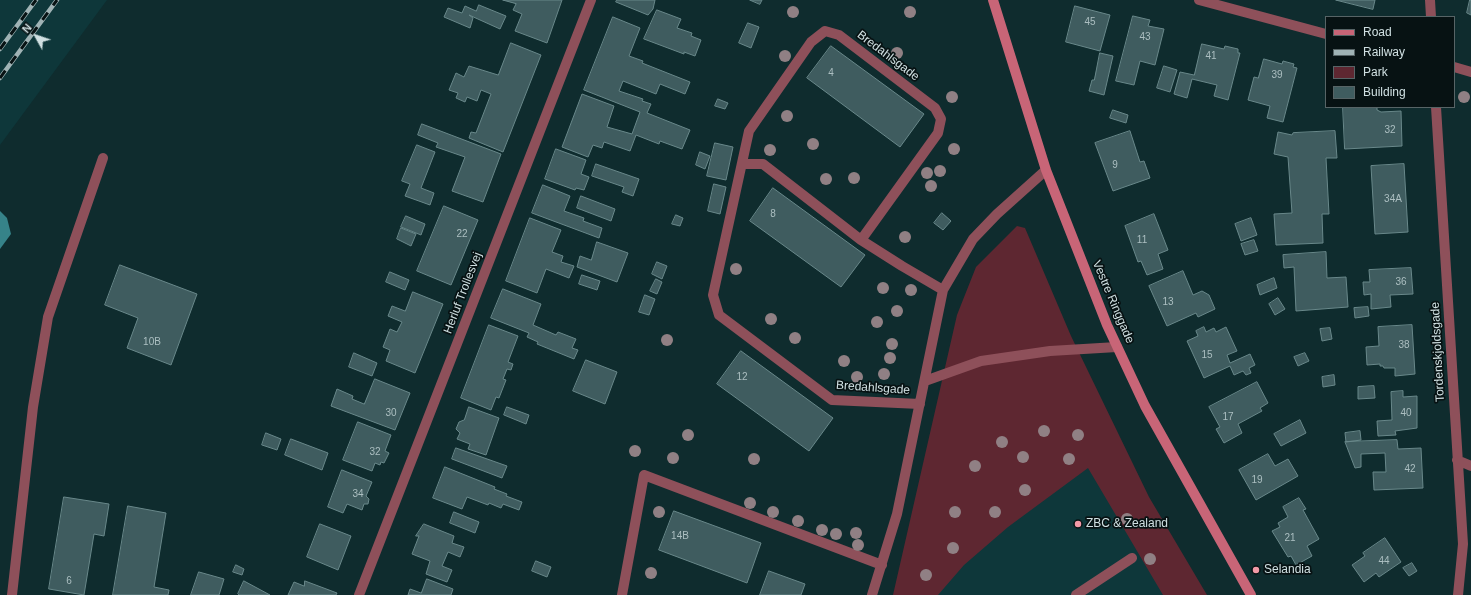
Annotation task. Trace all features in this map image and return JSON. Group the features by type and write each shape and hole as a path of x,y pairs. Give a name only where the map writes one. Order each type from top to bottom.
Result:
{"street":[{"name":"Herluf Trollesvej","path":"359,595 591,0"},
{"name":"Vestre Ringgade","path":"993,0 1046,170 1117,347 1145,406 1251,595"},
{"path":"1199,0 1325,34"},
{"path":"1430,0 1431,16"},
{"name":"Bredahlsgade","path":"861,240 938,133 941,119 935,108 839,35 825,31 811,42 750,131 713,295 719,316 832,400 920,404"},
{"path":"1455,68 1471,72"},
{"name":"Tordenskjoldsgade","path":"1436,108 1463,544 1458,595"},
{"path":"12,595 33,407 48,317 103,158"},
{"path":"742,164 763,164 861,240 944,290"},
{"name":"Bredahlsgade","path":"872,595 897,514 944,290 973,239 997,214 1046,170"},
{"name":"Bredahlsgade","path":"925,381 980,361 1050,351 1117,347"},
{"path":"1457,460 1471,466"},
{"path":"622,595 644,475 882,565"},
{"path":"1076,595 1132,558"}],"shaded area":[{"path":"0,0 107,0 0,145"},
{"name":"ZBC & Zealand","path":"1117,452 1190,595 927,595 1058,478"}],"green space":[{"path":"1017,226 1025,228 1071,336 1149,497 1207,595 1163,595 1088,468 1008,527 964,565 938,595 893,595 957,315 976,267"}],"water":[{"path":"0,211 7,218 11,234 0,249"}],"building":[{"path":"503,0 562,0 547,43 515,31 522,14 513,10 516,4"},
{"path":"617,0 655,0 653,9 648,15 616,2"},
{"path":"750,0 762,0 760,4"},
{"path":"1336,0 1375,0 1373,9"},
{"path":"1471,0 1471,15 1467,13"},
{"path":"479,5 506,16 500,29 469,15 473,18 470,28 444,17 448,8 462,13 465,6 476,11"},
{"path":"1075,6 1110,15 1100,51 1066,42"},
{"path":"657,10 681,19 677,28 692,33 691,36 701,40 695,56 684,52 684,54 644,39"},
{"path":"1133,16 1150,20 1148,26 1164,29 1155,65 1140,61 1134,85 1116,81"},
{"path":"613,17 640,28 629,56 643,61 642,63 690,82 685,94 660,84 656,94 623,81 619,91 643,99 642,101 651,104 647,113 690,130 682,149 660,141 659,144 636,135 630,151 604,142 602,148 593,145 588,157 562,147 582,94 614,106 607,127 632,134 640,112 584,90"},
{"path":"748,23 759,27 751,48 739,43"},
{"path":"511,43 541,55 503,152 469,138 471,132 476,133 491,94 481,90 477,101 467,97 465,102 456,98 458,93 449,90 456,73 464,77 469,66 498,75"},
{"path":"1202,44 1224,49 1225,46 1238,49 1238,53 1240,53 1228,100 1214,96 1217,85 1192,79 1187,98 1174,94 1180,72 1194,75"},
{"path":"831,46 924,114 900,147 807,78"},
{"path":"1100,53 1113,56 1104,95 1089,91 1092,80 1094,80"},
{"path":"1264,59 1282,64 1283,61 1294,64 1293,67 1297,68 1283,122 1267,118 1270,106 1248,100 1254,77 1258,78"},
{"path":"1164,66 1177,70 1170,92 1157,88"},
{"path":"718,99 728,103 725,109 715,106"},
{"path":"1343,108 1377,108 1377,110 1381,112 1401,111 1402,146 1345,149"},
{"path":"1113,110 1128,115 1126,123 1110,118"},
{"path":"422,124 501,154 483,202 452,191 465,157 436,147 438,143 418,135"},
{"path":"1130,131 1140,162 1144,161 1150,178 1113,191 1095,143"},
{"path":"1335,131 1337,158 1326,158 1329,214 1322,214 1323,243 1276,245 1274,214 1292,213 1288,157 1274,154 1278,132 1292,135 1293,133"},
{"path":"715,143 733,147 726,180 707,176"},
{"path":"417,145 435,152 421,188 434,193 430,205 405,196 410,184 402,181"},
{"path":"556,149 586,160 581,174 589,177 584,190 576,188 575,190 545,179"},
{"path":"700,152 710,156 705,169 696,165"},
{"path":"596,164 639,179 633,196 622,192 624,187 592,176"},
{"path":"1404,164 1408,232 1375,234 1371,166"},
{"path":"714,184 726,187 720,214 708,211"},
{"path":"543,185 570,196 564,211 584,218 583,221 602,228 599,238 532,213"},
{"path":"773,188 865,255 841,287 750,221"},
{"path":"581,196 615,209 611,221 577,208"},
{"path":"444,206 478,220 451,285 417,271"},
{"path":"942,213 951,221 943,230 934,223"},
{"path":"1154,214 1168,250 1158,254 1163,269 1147,275 1141,261 1138,262 1125,226"},
{"path":"676,215 683,218 680,226 672,224"},
{"path":"406,216 425,224 421,235 401,227"},
{"path":"530,218 561,230 552,252 563,256 561,262 574,266 569,278 546,269 537,293 506,281"},
{"path":"1251,218 1257,235 1241,241 1235,224"},
{"path":"401,228 416,234 411,246 397,239"},
{"path":"1254,240 1258,251 1245,255 1241,244"},
{"path":"597,242 628,253 617,282 577,267 580,256 591,260"},
{"path":"1326,252 1327,278 1346,277 1348,307 1296,311 1294,267 1284,268 1283,255"},
{"path":"657,262 667,266 662,279 652,274"},
{"path":"120,265 197,294 171,365 127,348 138,318 105,305"},
{"path":"1411,268 1413,294 1390,295 1391,307 1371,309 1371,294 1364,295 1363,282 1370,282 1369,270"},
{"path":"1183,271 1193,295 1202,291 1209,295 1215,309 1198,317 1196,313 1167,326 1149,286"},
{"path":"390,272 409,280 405,290 386,282"},
{"path":"582,275 600,281 597,290 579,284"},
{"path":"1274,278 1277,288 1260,295 1257,285"},
{"path":"656,279 662,282 657,294 650,291"},
{"path":"503,289 541,304 533,325 556,335 558,332 576,339 572,348 578,350 574,359 537,344 538,342 527,337 529,333 491,318"},
{"path":"413,292 443,304 415,373 386,361 390,350 383,347 390,329 397,332 402,322 388,316 392,306 405,311"},
{"path":"645,295 655,299 649,315 639,312"},
{"path":"1278,298 1285,309 1275,315 1269,304"},
{"path":"1368,307 1369,316 1355,318 1354,308"},
{"path":"489,325 518,336 508,362 513,364 511,370 507,369 503,379 506,380 499,398 496,397 491,410 461,398"},
{"path":"1412,325 1415,374 1395,376 1395,368 1384,368 1383,366 1380,366 1380,364 1367,365 1366,347 1379,346 1378,327"},
{"path":"1204,327 1206,332 1214,328 1216,332 1226,327 1237,351 1227,355 1230,363 1250,354 1255,365 1249,368 1251,373 1246,375 1243,371 1234,375 1230,366 1204,378 1187,341 1198,336 1196,331"},
{"path":"1330,328 1332,339 1322,341 1320,329"},
{"path":"741,351 833,418 809,451 717,384"},
{"path":"354,353 377,363 372,376 349,367"},
{"path":"1305,353 1309,361 1298,366 1294,357"},
{"path":"586,360 617,372 605,404 573,391"},
{"path":"1334,375 1335,385 1323,387 1322,377"},
{"path":"375,379 410,393 395,430 331,406 337,389 353,396 352,399 364,404"},
{"path":"1257,382 1268,403 1260,408 1262,411 1238,424 1242,433 1224,443 1216,429 1220,427 1209,407"},
{"path":"1374,386 1375,398 1358,399 1358,387"},
{"path":"1403,391 1403,397 1417,396 1417,428 1395,431 1396,435 1378,436 1377,421 1392,420 1391,392"},
{"path":"469,407 499,418 486,455 468,449 470,444 457,439 460,433 456,429 459,422 464,420"},
{"path":"507,407 529,415 526,424 504,415"},
{"path":"1300,420 1306,433 1281,446 1274,434"},
{"path":"358,422 391,435 385,451 389,453 384,463 381,462 380,465 375,463 372,471 343,460"},
{"path":"1360,431 1361,440 1346,442 1345,433"},
{"path":"266,433 281,439 277,450 262,445"},
{"path":"291,439 328,453 322,470 285,455"},
{"path":"1397,440 1398,449 1421,448 1423,488 1374,490 1373,472 1386,472 1385,453 1361,454 1361,467 1355,468 1345,442"},
{"path":"456,448 507,466 502,478 452,459"},
{"path":"1268,454 1275,466 1288,459 1298,476 1256,500 1239,470"},
{"path":"445,467 495,487 494,489 507,494 506,496 522,502 519,510 503,504 501,508 489,503 488,505 467,497 462,509 433,498"},
{"path":"342,470 372,482 366,496 369,499 368,504 364,504 362,510 347,504 343,513 328,507"},
{"path":"64,497 109,504 104,536 94,534 84,595 49,589"},
{"path":"1299,498 1306,509 1303,510 1319,539 1307,546 1312,556 1296,565 1291,556 1288,557 1272,531 1280,527 1278,523 1288,517 1283,507"},
{"path":"128,506 166,513 154,587 169,590 168,595 113,595"},
{"path":"674,511 761,543 747,583 659,550"},
{"path":"454,512 479,522 475,533 450,523"},
{"path":"320,524 351,536 338,570 307,557"},
{"path":"424,524 454,536 452,543 464,547 460,557 448,552 442,566 452,570 447,582 426,574 430,561 412,554 419,536 416,536"},
{"path":"1385,538 1401,562 1379,577 1376,573 1364,582 1352,565 1365,556 1363,553"},
{"path":"536,561 551,567 547,577 532,571"},
{"path":"1412,563 1417,571 1409,576 1403,568"},
{"path":"236,565 244,569 242,575 233,572"},
{"path":"769,571 805,584 801,595 760,595"},
{"path":"199,572 224,579 219,595 191,595"},
{"path":"427,579 453,589 451,595 408,595 410,589 421,593"},
{"path":"244,581 270,595 239,595 238,594"},
{"path":"305,581 337,593 336,595 288,595 294,582 304,586"}],"railway":[{"path":"0,49 36,0"},
{"path":"0,78 57,0"}],"place":[{"name":"ZBC & Zealand","path":"1078,524"},
{"name":"Selandia","path":"1256,570"}]}
